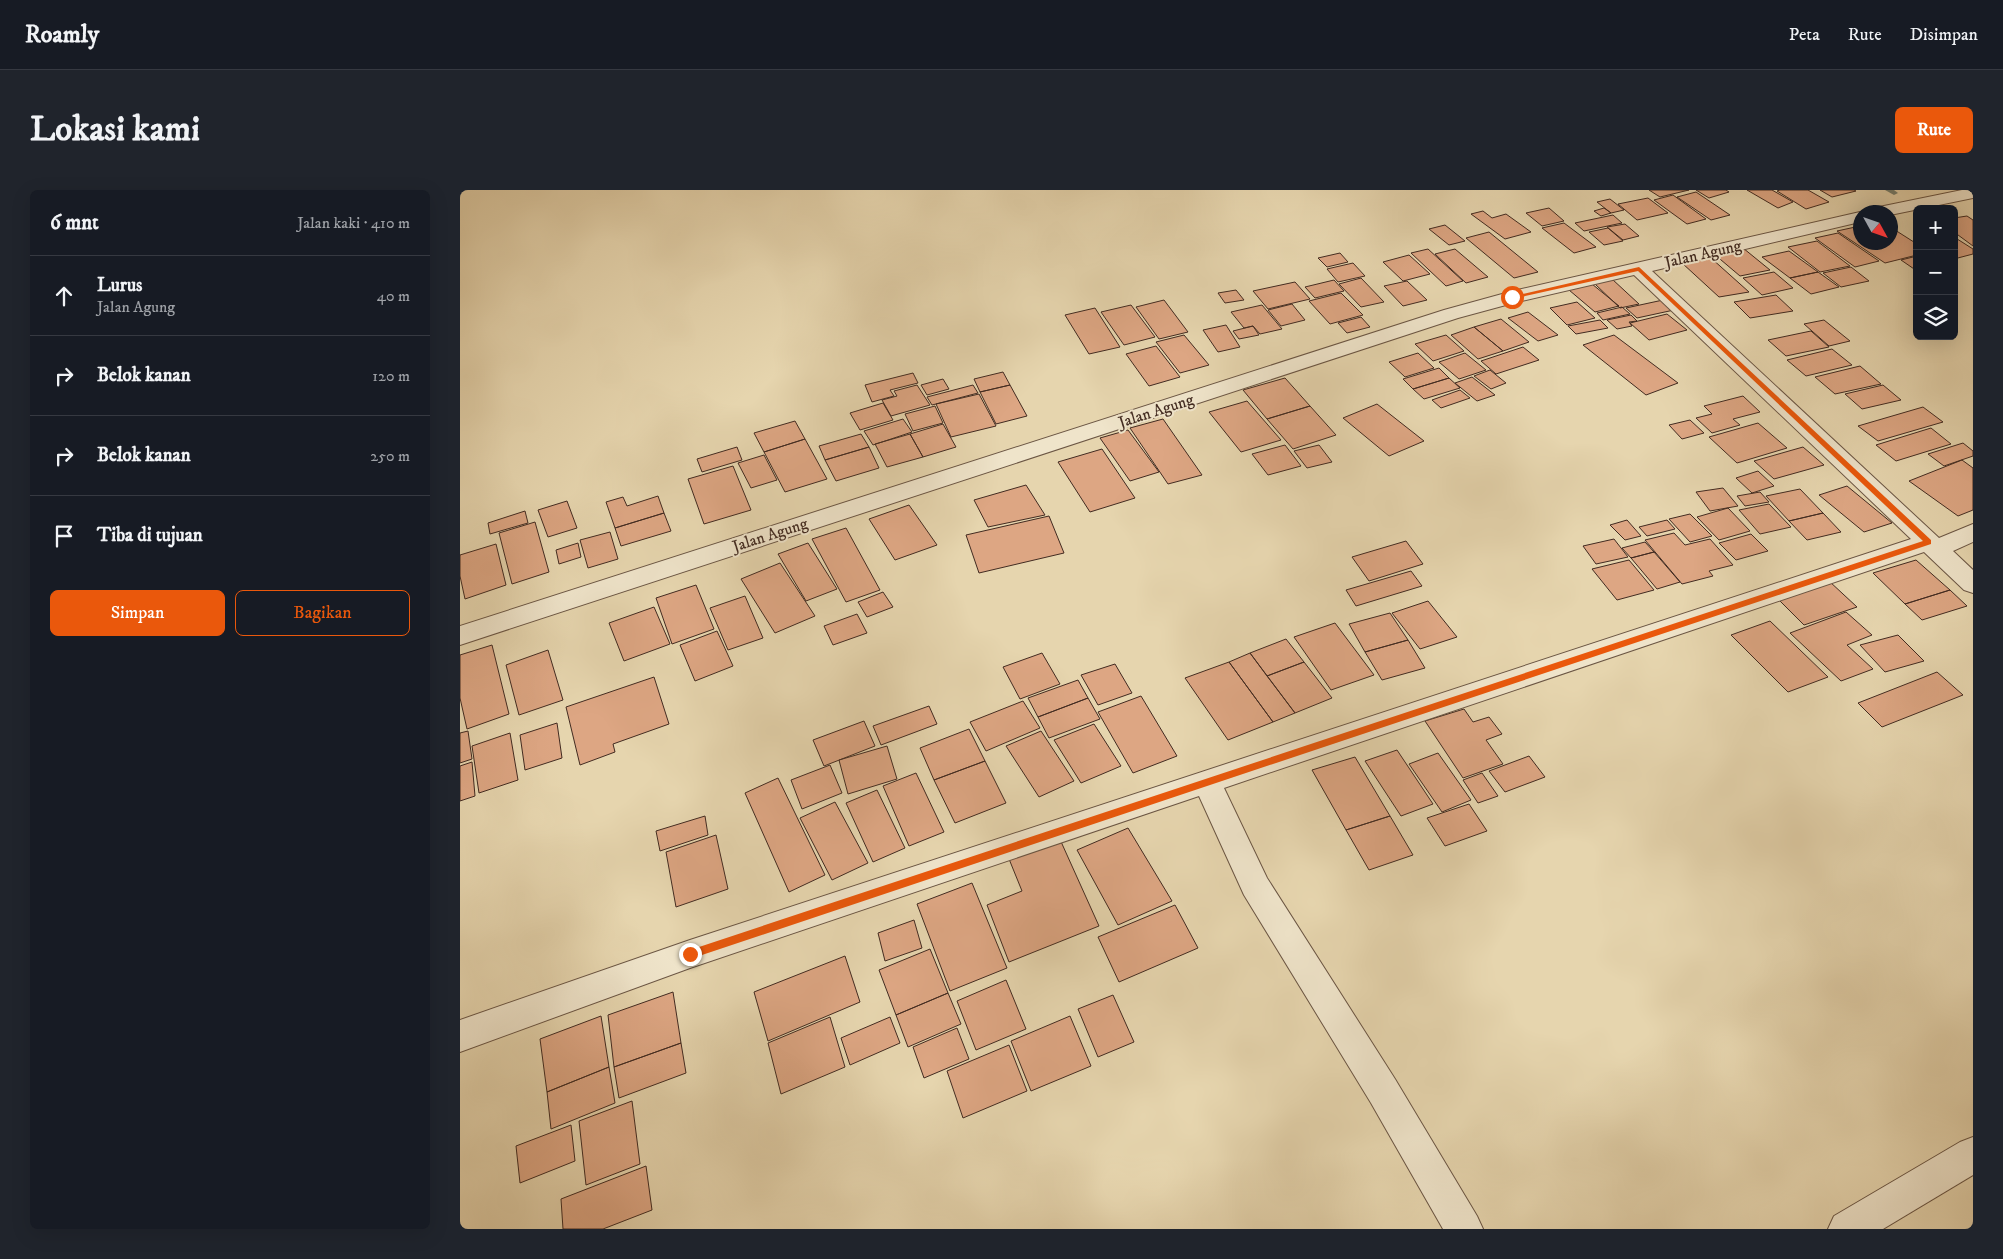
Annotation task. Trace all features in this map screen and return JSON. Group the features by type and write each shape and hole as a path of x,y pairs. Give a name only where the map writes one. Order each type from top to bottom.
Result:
{"street":[{"path":"1898,208 1973,193"},
{"name":"Jalan Agung","path":"460,636 1451,314 1512,297 1853,219"},
{"path":"1639,269 1973,584"},
{"path":"460,1036 690,954 1207,782 1973,532"},
{"path":"1207,782 1255,886 1383,1091 1464,1229"},
{"path":"1847,1229 1973,1154"}],"building":[{"path":"1649,190 1689,190 1660,197"},
{"path":"1696,190 1726,190 1729,192 1709,198"},
{"path":"1747,190 1772,190 1793,202 1778,208"},
{"path":"1808,190 1829,202 1806,209 1777,191"},
{"path":"1820,190 1854,190 1856,191 1832,197"},
{"path":"1696,192 1730,215 1711,220 1677,197"},
{"path":"1673,195 1706,219 1687,224 1654,200"},
{"path":"1648,198 1668,213 1637,220 1618,204"},
{"path":"1610,199 1624,210 1611,213 1597,202"},
{"path":"1549,208 1564,221 1542,226 1526,213"},
{"path":"1604,208 1611,213 1601,216 1594,211"},
{"path":"1483,211 1492,218 1506,214 1531,232 1505,239 1471,214"},
{"path":"1613,215 1622,223 1584,231 1575,223"},
{"path":"1967,216 1973,220 1973,246 1958,235 1958,217"},
{"path":"1564,223 1596,247 1574,253 1542,228"},
{"path":"1625,224 1639,236 1623,240 1607,227"},
{"path":"1445,225 1465,241 1449,245 1429,229"},
{"path":"1608,228 1623,241 1604,245 1589,232"},
{"path":"1853,228 1853,242 1837,231"},
{"path":"1489,232 1538,272 1514,278 1466,238"},
{"path":"1898,232 1913,241 1913,256 1885,263 1866,250 1898,250"},
{"path":"1838,233 1853,243 1853,250 1863,250 1879,261 1855,267 1815,238"},
{"path":"1958,240 1973,249 1973,254 1958,258"},
{"path":"1817,241 1850,266 1820,272 1788,247"},
{"path":"1743,248 1770,270 1740,276 1714,254"},
{"path":"1428,249 1463,281 1446,286 1411,253"},
{"path":"1455,249 1488,277 1466,283 1435,254"},
{"path":"1789,251 1818,272 1790,278 1762,257"},
{"path":"1340,253 1348,262 1327,267 1318,258"},
{"path":"1409,255 1430,274 1403,281 1383,262"},
{"path":"1913,257 1913,268 1901,260"},
{"path":"1711,258 1749,292 1719,297 1682,263"},
{"path":"1353,263 1365,276 1338,282 1327,269"},
{"path":"1851,267 1869,281 1841,287 1823,273"},
{"path":"1774,272 1793,288 1762,295 1743,278"},
{"path":"1818,272 1839,287 1811,294 1790,278"},
{"path":"1361,278 1384,302 1361,307 1339,284"},
{"path":"1612,279 1639,304 1620,308 1594,283"},
{"path":"1334,280 1344,291 1315,298 1305,287"},
{"path":"1407,281 1427,300 1403,306 1384,286"},
{"path":"1295,282 1310,299 1268,309 1253,291"},
{"path":"1592,284 1619,306 1595,312 1569,290"},
{"path":"1236,290 1244,300 1225,303 1218,293"},
{"path":"1341,293 1363,315 1330,324 1309,301"},
{"path":"1776,295 1793,311 1750,318 1734,302"},
{"path":"1164,300 1188,332 1159,339 1136,307"},
{"path":"1663,300 1674,310 1637,318 1626,308"},
{"path":"1577,302 1595,318 1567,325 1550,308"},
{"path":"1292,304 1305,320 1281,326 1268,310"},
{"path":"1131,305 1155,337 1124,345 1101,312"},
{"path":"1262,305 1282,329 1260,334 1253,326 1244,328 1231,312"},
{"path":"1622,307 1630,314 1603,320 1597,313"},
{"path":"1095,308 1120,347 1089,354 1065,315"},
{"path":"1528,312 1558,335 1538,341 1508,318"},
{"path":"1667,314 1687,330 1649,340 1630,323"},
{"path":"1631,315 1637,321 1629,322 1632,326 1617,329 1607,320"},
{"path":"1361,317 1370,327 1347,333 1338,323"},
{"path":"1501,319 1529,342 1503,351 1474,327"},
{"path":"1600,320 1608,328 1576,334 1568,326"},
{"path":"1824,320 1850,341 1829,346 1804,324"},
{"path":"1226,325 1240,347 1218,352 1203,330"},
{"path":"1253,326 1259,335 1239,339 1233,331"},
{"path":"1474,327 1503,351 1478,359 1451,335"},
{"path":"1811,331 1829,347 1786,356 1768,340"},
{"path":"1184,335 1209,365 1180,373 1156,342"},
{"path":"1446,335 1464,351 1433,361 1415,344"},
{"path":"1614,335 1678,383 1646,395 1583,345"},
{"path":"1156,346 1180,377 1149,386 1126,354"},
{"path":"1523,347 1539,360 1496,374 1481,361"},
{"path":"1832,349 1852,365 1806,376 1787,360"},
{"path":"1418,353 1434,368 1405,377 1389,362"},
{"path":"1465,353 1486,370 1459,379 1439,362"},
{"path":"1860,366 1881,384 1835,394 1815,377"},
{"path":"1439,368 1449,378 1413,389 1403,379"},
{"path":"1490,370 1506,383 1491,389 1474,376"},
{"path":"1003,372 1010,385 980,392 974,379"},
{"path":"913,373 918,383 890,390 894,396 872,402 865,385"},
{"path":"1472,377 1495,395 1477,401 1455,383"},
{"path":"1285,378 1310,406 1267,419 1243,390"},
{"path":"1449,378 1460,388 1424,399 1413,389"},
{"path":"943,379 949,389 927,395 921,385"},
{"path":"917,385 930,405 891,416 882,400 897,396 894,391"},
{"path":"973,385 978,393 932,405 927,397"},
{"path":"1010,385 1027,416 996,424 980,392"},
{"path":"1883,385 1901,400 1862,409 1845,394"},
{"path":"1460,390 1470,398 1441,408 1432,400"},
{"path":"979,394 996,426 951,437 936,404"},
{"path":"1743,396 1760,412 1733,419 1740,425 1712,433 1696,418 1712,414 1704,406"},
{"path":"1247,401 1281,440 1241,452 1209,412"},
{"path":"883,403 893,420 860,430 850,413"},
{"path":"1377,404 1424,441 1389,456 1343,418"},
{"path":"935,406 943,423 913,431 905,414"},
{"path":"1310,406 1336,435 1293,449 1267,419"},
{"path":"1923,407 1943,422 1878,441 1858,426"},
{"path":"903,419 912,432 873,445 864,431"},
{"path":"1163,419 1202,475 1168,484 1130,428"},
{"path":"1690,420 1704,433 1682,439 1669,425"},
{"path":"795,421 805,439 764,452 754,433"},
{"path":"1758,423 1787,448 1737,463 1709,437"},
{"path":"943,424 956,447 923,457 910,434"},
{"path":"1931,428 1951,444 1896,461 1876,445"},
{"path":"1128,430 1159,472 1130,481 1100,438"},
{"path":"861,434 869,447 825,460 819,446"},
{"path":"910,434 923,457 887,467 875,444"},
{"path":"805,439 827,479 785,492 764,452"},
{"path":"1963,443 1973,451 1973,456 1944,466 1928,454"},
{"path":"1285,445 1301,466 1268,475 1252,454"},
{"path":"1319,445 1332,462 1307,468 1294,451"},
{"path":"737,447 742,460 702,472 697,459"},
{"path":"869,447 879,468 836,481 825,460"},
{"path":"1803,447 1824,465 1774,479 1754,461"},
{"path":"1102,449 1135,498 1090,512 1058,462"},
{"path":"764,455 777,480 751,488 738,463"},
{"path":"1962,460 1973,468 1973,510 1958,516 1909,481"},
{"path":"733,466 751,510 704,524 688,479"},
{"path":"1758,471 1774,486 1752,493 1736,478"},
{"path":"1026,485 1045,515 988,527 974,500"},
{"path":"1847,486 1892,523 1864,532 1819,495"},
{"path":"1723,488 1738,506 1710,511 1696,492"},
{"path":"1800,489 1823,513 1789,521 1766,496"},
{"path":"1760,492 1769,502 1745,506 1737,496"},
{"path":"658,496 664,513 615,528 606,502 623,497 627,506"},
{"path":"567,501 577,528 548,537 538,510"},
{"path":"1769,504 1791,527 1760,534 1739,510"},
{"path":"909,505 937,545 895,560 869,519"},
{"path":"1728,508 1750,531 1719,540 1697,517"},
{"path":"525,511 528,523 490,534 488,523"},
{"path":"664,513 671,531 621,546 615,528"},
{"path":"1823,513 1841,532 1807,540 1789,521"},
{"path":"1690,514 1712,536 1690,542 1669,519"},
{"path":"1049,516 1064,553 979,573 966,535"},
{"path":"1627,520 1641,536 1625,540 1610,525"},
{"path":"1667,520 1675,529 1647,536 1639,527"},
{"path":"535,522 549,572 512,584 499,533"},
{"path":"846,528 880,590 846,602 812,539"},
{"path":"610,532 618,559 588,568 580,540"},
{"path":"1674,533 1685,545 1710,539 1733,565 1709,571 1713,576 1682,584 1645,540"},
{"path":"1751,534 1768,551 1736,560 1719,543"},
{"path":"1614,539 1628,557 1596,564 1583,546"},
{"path":"1406,541 1423,564 1369,581 1352,557"},
{"path":"1645,542 1654,552 1631,558 1622,548"},
{"path":"578,543 581,557 559,564 556,550"},
{"path":"808,543 837,589 806,601 778,554"},
{"path":"496,544 506,585 465,599 460,576 460,555"},
{"path":"1654,552 1680,582 1657,589 1631,558"},
{"path":"1629,560 1654,590 1617,600 1592,569"},
{"path":"1916,560 1950,590 1905,604 1873,573"},
{"path":"780,563 815,616 775,633 741,579"},
{"path":"1411,571 1422,586 1356,606 1346,590"},
{"path":"1829,581 1857,607 1804,625 1777,598"},
{"path":"696,585 714,629 672,644 656,598"},
{"path":"1950,590 1967,606 1922,620 1905,604"},
{"path":"883,592 893,607 867,617 858,602"},
{"path":"745,596 763,638 728,650 710,608"},
{"path":"1428,601 1457,637 1420,649 1392,613"},
{"path":"654,607 670,644 624,661 609,623"},
{"path":"1846,612 1872,635 1847,645 1873,669 1841,681 1790,633"},
{"path":"1390,613 1408,640 1365,652 1349,624"},
{"path":"857,614 867,633 833,645 824,626"},
{"path":"1770,621 1828,677 1788,692 1731,635"},
{"path":"1335,623 1374,675 1331,690 1294,637"},
{"path":"717,631 733,666 695,681 680,645"},
{"path":"1898,635 1924,661 1885,672 1860,645"},
{"path":"1286,639 1304,662 1267,676 1250,653"},
{"path":"1408,640 1425,668 1382,680 1365,652"},
{"path":"492,645 509,714 467,729 460,698 460,655"},
{"path":"548,650 563,700 519,715 506,665"},
{"path":"1042,653 1060,684 1020,699 1003,667"},
{"path":"1250,653 1295,713 1273,722 1229,662"},
{"path":"1229,662 1273,722 1228,740 1185,678"},
{"path":"1304,662 1332,698 1295,713 1267,676"},
{"path":"1115,664 1132,693 1098,705 1081,675"},
{"path":"1937,672 1963,695 1882,727 1858,703"},
{"path":"654,677 669,724 613,744 615,752 580,765 566,707"},
{"path":"1078,680 1088,698 1038,717 1028,698"},
{"path":"1141,696 1177,756 1133,773 1098,712"},
{"path":"1088,698 1100,719 1049,738 1038,717"},
{"path":"1023,701 1040,728 986,751 970,722"},
{"path":"929,706 937,724 881,745 873,726"},
{"path":"1464,709 1473,722 1489,717 1502,734 1486,740 1503,764 1463,778 1425,721"},
{"path":"864,721 875,746 824,766 813,740"},
{"path":"557,723 562,758 525,770 520,735"},
{"path":"1094,724 1121,766 1081,783 1054,740"},
{"path":"969,729 985,761 934,780 920,748"},
{"path":"468,731 472,759 460,763 460,733"},
{"path":"1041,731 1074,781 1039,797 1006,746"},
{"path":"510,733 518,780 479,793 472,746"},
{"path":"887,746 897,779 848,794 839,760"},
{"path":"1397,750 1433,804 1401,816 1365,761"},
{"path":"1438,753 1471,800 1442,812 1409,764"},
{"path":"1529,756 1545,777 1505,792 1489,771"},
{"path":"1355,757 1390,816 1346,830 1312,770"},
{"path":"985,761 1006,803 955,823 934,780"},
{"path":"472,762 475,796 460,801 460,766"},
{"path":"830,765 842,793 802,809 791,780"},
{"path":"916,773 944,832 909,846 883,786"},
{"path":"1482,773 1498,796 1478,803 1463,780"},
{"path":"778,778 825,875 789,892 745,793"},
{"path":"877,790 905,848 873,862 846,803"},
{"path":"835,802 868,863 832,880 800,818"},
{"path":"1469,804 1487,831 1445,846 1427,818"},
{"path":"705,816 708,835 660,851 656,831"},
{"path":"1390,816 1413,855 1369,870 1346,830"},
{"path":"1128,828 1172,901 1118,925 1077,850"},
{"path":"716,835 728,889 676,907 666,852"},
{"path":"1058,835 1099,926 1009,962 987,905 1022,891 1007,854"},
{"path":"972,883 1007,968 950,991 917,904"},
{"path":"1175,905 1198,948 1119,982 1098,937"},
{"path":"914,920 922,948 885,961 878,933"},
{"path":"930,949 948,993 896,1015 879,970"},
{"path":"845,956 860,1002 768,1041 754,992"},
{"path":"1006,980 1026,1029 976,1050 957,1001"},
{"path":"673,992 681,1043 614,1067 608,1015"},
{"path":"948,993 961,1024 908,1047 896,1015"},
{"path":"1113,995 1134,1042 1098,1057 1078,1009"},
{"path":"601,1016 609,1067 547,1092 540,1039"},
{"path":"1070,1016 1091,1066 1031,1091 1011,1041"},
{"path":"830,1017 845,1067 781,1094 768,1043"},
{"path":"890,1017 900,1043 850,1065 841,1038"},
{"path":"957,1028 969,1059 924,1078 913,1047"},
{"path":"681,1043 686,1073 619,1098 614,1067"},
{"path":"1009,1045 1027,1091 963,1118 947,1071"},
{"path":"609,1067 615,1103 551,1129 547,1092"},
{"path":"632,1101 640,1164 586,1185 579,1121"},
{"path":"571,1125 575,1161 520,1183 516,1146"},
{"path":"646,1166 652,1210 603,1229 563,1229 561,1199"}],"waterway":[{"path":"1889,190 1894,193"}],"route":[{"path":"690,954 1928,542 1639,269 1512,297"}]}
